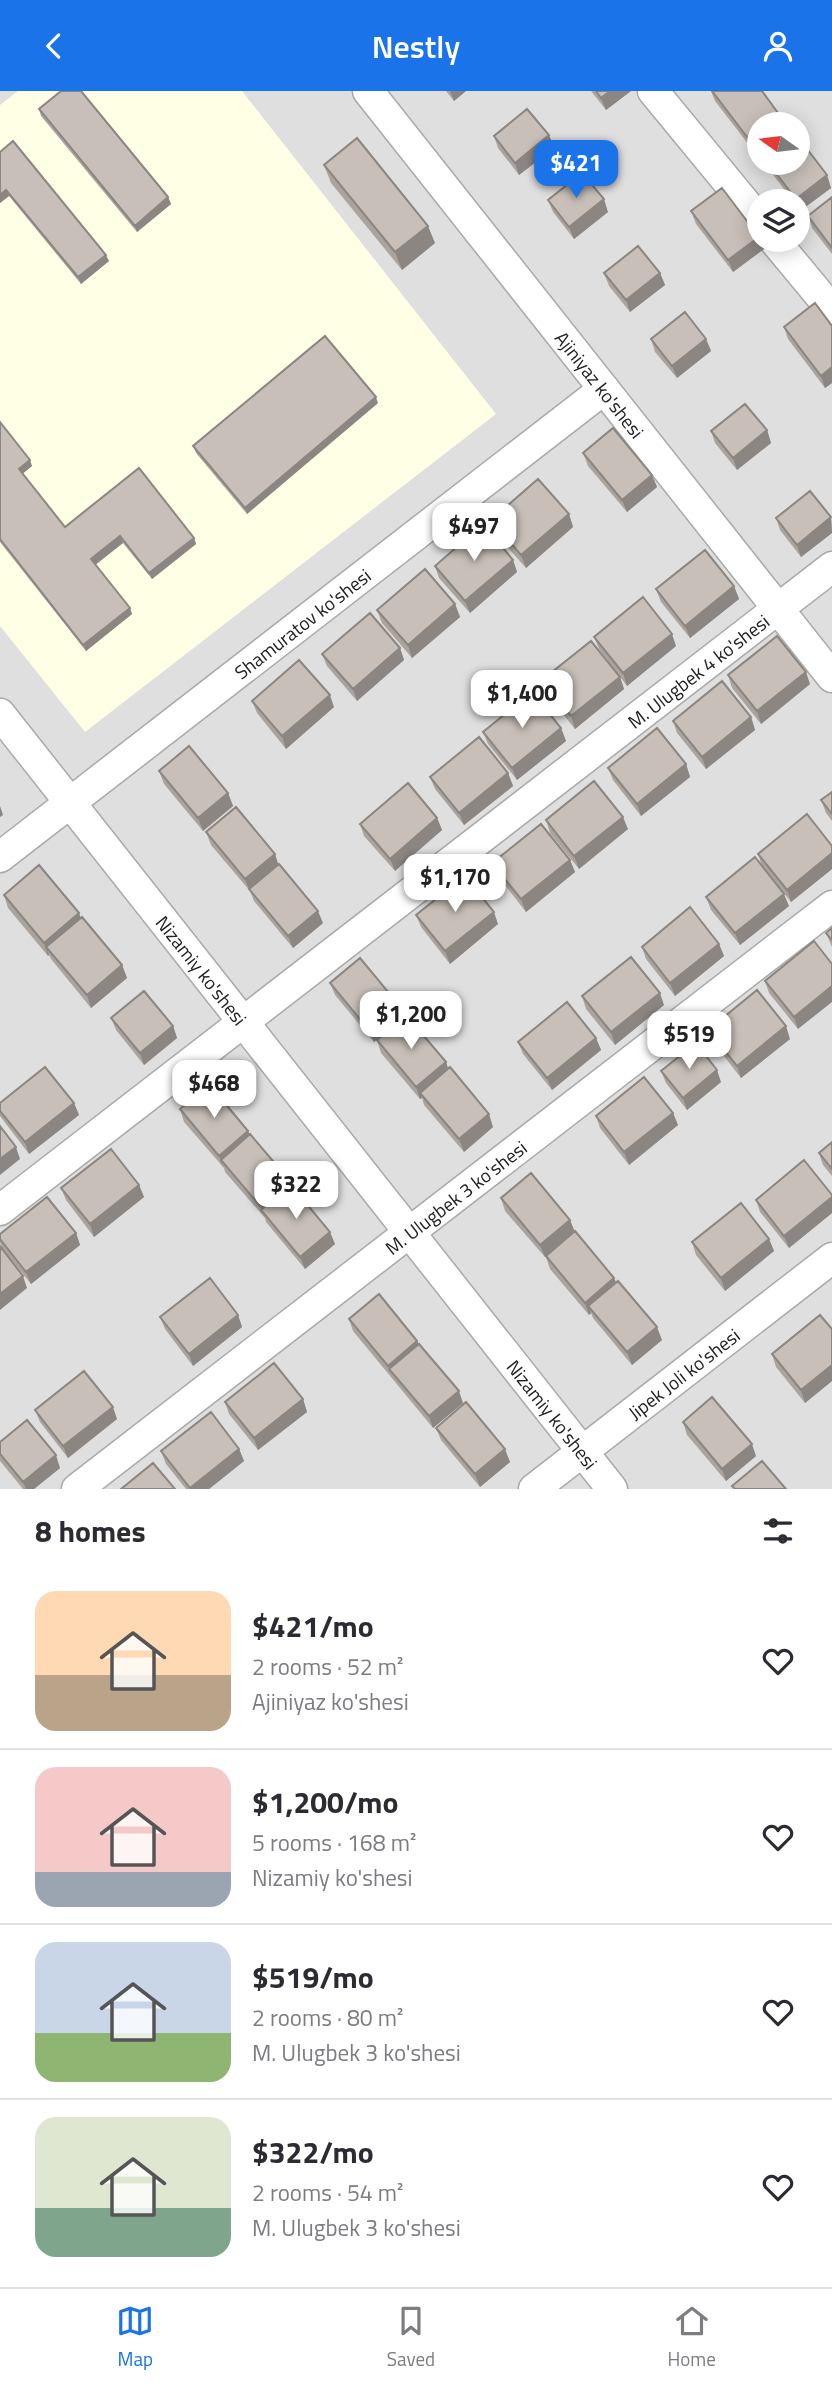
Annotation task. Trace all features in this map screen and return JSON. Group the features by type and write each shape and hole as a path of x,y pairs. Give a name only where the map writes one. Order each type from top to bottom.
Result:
{"street":[{"name":"Ajiniyaz ko'shesi","path":"368,91 832,677"},
{"path":"653,91 747,205"},
{"path":"784,252 832,310"},
{"name":"Shamuratov ko'shesi","path":"0,856 604,389"},
{"name":"M. Ulugbek 4 ko'shesi","path":"0,1210 832,567"},
{"name":"Nizamiy ko'shesi","path":"0,714 612,1489"},
{"name":"M. Ulugbek 3 ko'shesi","path":"77,1489 832,907"},
{"name":"Jipek Joli ko'shesi","path":"534,1489 832,1258"}],"shaded area":[{"path":"0,91 832,91 832,1489 0,1489"},
{"path":"18,91 242,91 496,414 85,732 0,626 0,105"}],"building":[{"path":"61,91 81,91 168,197 135,226 39,109"},
{"path":"596,91 610,91 601,98"},
{"path":"712,91 762,91 777,112 747,112 747,137"},
{"path":"527,109 549,135 515,163 494,136"},
{"path":"357,138 428,226 395,252 324,165"},
{"path":"13,141 106,255 78,277 6,190 0,195 0,152"},
{"path":"810,153 827,175 809,189 788,189 777,175 810,175"},
{"path":"582,173 604,199 569,227 548,200"},
{"path":"722,188 747,221 747,246 728,260 691,211"},
{"path":"832,197 832,248 810,219 810,214"},
{"path":"638,246 660,273 626,300 604,273"},
{"path":"815,303 832,326 832,367 821,376 784,327"},
{"path":"685,312 706,339 672,366 651,339"},
{"path":"325,336 376,397 245,508 193,446"},
{"path":"745,404 767,430 733,458 711,431"},
{"path":"0,422 30,460 19,469 65,527 139,468 194,538 149,573 120,536 91,559 130,608 83,645 0,539"},
{"path":"613,428 652,475 622,500 583,453"},
{"path":"538,479 569,514 521,555 491,520"},
{"path":"810,491 831,517 797,545 776,518"},
{"path":"483,524 513,560 465,601 435,566"},
{"path":"705,550 734,586 685,626 656,589"},
{"path":"425,569 455,604 408,645 377,610"},
{"path":"643,597 672,634 623,673 594,637"},
{"path":"370,613 400,648 353,689 322,654"},
{"path":"777,636 806,672 757,711 728,675"},
{"path":"591,641 620,677 571,716 542,680"},
{"path":"299,660 330,695 282,736 252,701"},
{"path":"722,681 751,717 702,757 673,721"},
{"path":"532,692 561,728 512,768 483,732"},
{"path":"657,728 686,764 637,804 608,768"},
{"path":"479,737 508,773 459,813 430,777"},
{"path":"189,746 228,793 198,818 159,771"},
{"path":"594,781 623,817 574,856 546,820"},
{"path":"408,783 437,818 390,859 360,824"},
{"path":"832,792 832,814 821,800"},
{"path":"236,807 275,854 245,879 206,832"},
{"path":"807,814 832,846 832,853 787,890 758,854"},
{"path":"541,824 570,860 521,899 492,863"},
{"path":"755,857 784,894 735,933 706,897"},
{"path":"279,864 318,911 288,936 249,889"},
{"path":"39,865 79,913 44,943 4,895"},
{"path":"465,876 494,912 445,951 416,915"},
{"path":"690,907 719,944 670,983 642,947"},
{"path":"82,917 122,965 87,995 46,947"},
{"path":"832,928 832,940 826,933"},
{"path":"814,941 832,964 832,986 794,1017 765,981"},
{"path":"631,957 660,993 611,1032 582,996"},
{"path":"360,958 399,1005 369,1030 330,983"},
{"path":"757,990 786,1026 737,1066 708,1030"},
{"path":"144,991 173,1026 140,1053 111,1018"},
{"path":"567,1002 596,1038 547,1078 518,1042"},
{"path":"406,1015 446,1062 416,1087 377,1040"},
{"path":"696,1043 717,1070 683,1098 661,1071"},
{"path":"45,1067 74,1103 25,1142 0,1111 0,1103"},
{"path":"450,1067 489,1114 459,1139 420,1093"},
{"path":"644,1077 673,1113 624,1152 596,1116"},
{"path":"209,1084 248,1131 219,1156 180,1109"},
{"path":"0,1126 16,1147 0,1159"},
{"path":"250,1134 290,1181 260,1206 221,1160"},
{"path":"832,1142 832,1169 819,1153"},
{"path":"111,1149 139,1185 90,1224 61,1188"},
{"path":"804,1160 832,1197 784,1236 756,1200"},
{"path":"531,1173 570,1220 540,1245 501,1198"},
{"path":"291,1185 330,1232 300,1257 261,1210"},
{"path":"47,1197 76,1233 26,1272 0,1239 0,1234"},
{"path":"741,1203 769,1239 721,1278 692,1242"},
{"path":"575,1231 614,1278 585,1303 546,1256"},
{"path":"0,1246 23,1276 0,1294"},
{"path":"210,1278 238,1315 189,1354 160,1317"},
{"path":"618,1281 657,1327 627,1352 588,1306"},
{"path":"379,1294 417,1341 388,1366 349,1319"},
{"path":"820,1315 832,1329 832,1365 801,1390 772,1354"},
{"path":"419,1344 459,1391 429,1416 389,1369"},
{"path":"274,1363 303,1399 254,1438 225,1402"},
{"path":"84,1371 113,1407 63,1446 35,1410"},
{"path":"712,1397 752,1444 722,1469 683,1422"},
{"path":"466,1402 505,1449 475,1474 436,1428"},
{"path":"211,1412 239,1449 190,1488 161,1451"},
{"path":"27,1420 56,1455 23,1482 0,1454 0,1442"},
{"path":"762,1461 786,1489 735,1489 732,1486"},
{"path":"153,1463 175,1489 121,1489"}]}
